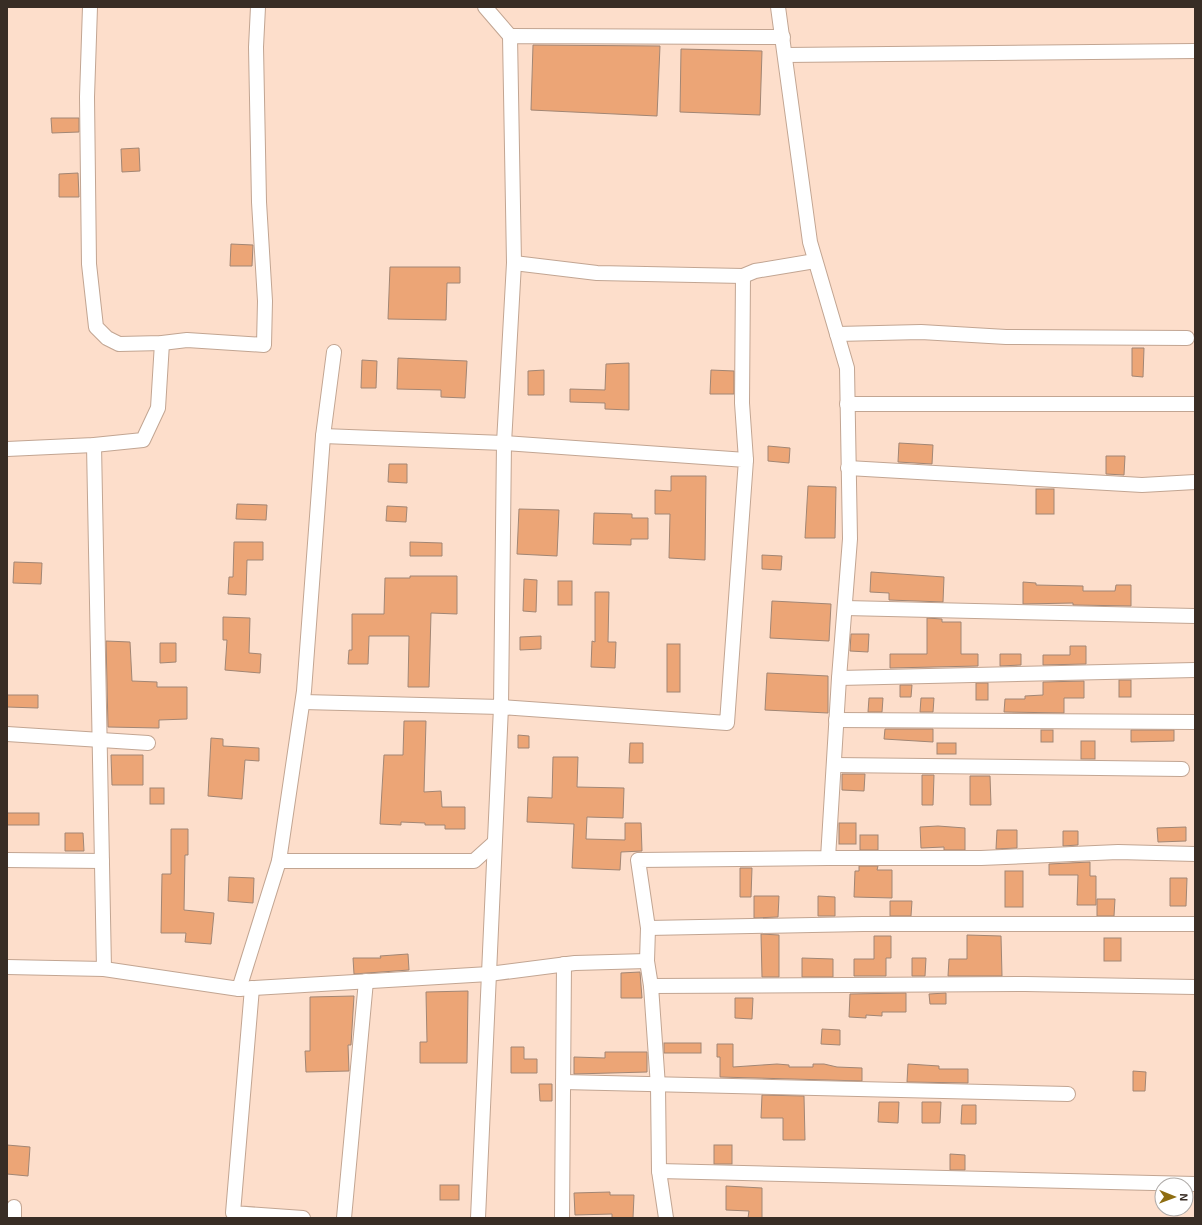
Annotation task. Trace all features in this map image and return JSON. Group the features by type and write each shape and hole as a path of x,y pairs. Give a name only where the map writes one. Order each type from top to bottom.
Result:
{"street":[{"path":"90,7 87,97 89,264 96,327 107,338 119,344 162,343 187,340 264,344 265,301 259,202 256,46 258,7"},
{"path":"478,1218 500,707 504,443 514,263 510,36 485,7"},
{"path":"778,7 810,242 847,368 850,539 836,720 828,858"},
{"path":"510,36 783,37"},
{"path":"785,55 1195,51"},
{"path":"514,263 597,273 743,276 755,271 815,261"},
{"path":"302,702 500,707 728,723 746,460 742,403 743,276"},
{"path":"837,334 921,332 1006,337 1187,338"},
{"path":"7,449 94,445 143,440 158,408 162,343"},
{"path":"303,1218 232,1215 245,988 279,861 302,702 323,436 334,352"},
{"path":"847,404 1195,404"},
{"path":"323,436 504,443 746,460"},
{"path":"94,445 104,969"},
{"path":"848,468 1142,485 1195,482"},
{"path":"845,608 1195,616"},
{"path":"839,678 1195,670"},
{"path":"836,720 1195,722"},
{"path":"7,734 100,739 148,744"},
{"path":"834,765 1182,769"},
{"path":"279,861 474,861 494,843"},
{"path":"666,1218 659,1171 658,1086 651,986 647,961 648,928 638,860 981,858 1118,852 1195,854"},
{"path":"7,860 102,861"},
{"path":"648,928 863,924 1195,924"},
{"path":"7,967 104,969 245,988 489,974 564,964 647,961"},
{"path":"562,1218 564,964"},
{"path":"344,1218 366,981"},
{"path":"651,986 1025,984 1195,987"},
{"path":"563,1082 658,1086 1068,1094"},
{"path":"659,1171 1195,1184"}],"building":[{"path":"533,45 660,46 657,116 531,110"},
{"path":"681,49 762,51 760,115 680,112"},
{"path":"51,118 79,118 79,132 52,133"},
{"path":"139,148 140,171 122,172 121,149"},
{"path":"78,173 79,197 59,197 59,174"},
{"path":"231,244 253,245 252,266 230,266"},
{"path":"390,267 460,267 460,283 447,283 446,320 388,319"},
{"path":"1132,348 1144,348 1143,377 1132,376"},
{"path":"398,358 467,361 465,398 441,397 441,390 397,389"},
{"path":"362,360 377,361 376,388 361,388"},
{"path":"629,363 629,410 605,409 605,403 570,402 570,389 605,390 606,364"},
{"path":"544,370 544,395 528,395 528,371"},
{"path":"711,370 734,371 734,394 710,394"},
{"path":"899,443 933,445 932,464 898,462"},
{"path":"768,446 790,448 789,463 768,461"},
{"path":"1106,456 1125,456 1124,475 1106,474"},
{"path":"389,464 407,464 407,483 388,482"},
{"path":"671,476 706,476 705,560 669,558 670,514 655,514 655,490 671,491"},
{"path":"808,486 836,487 835,538 805,538"},
{"path":"1036,489 1054,489 1054,514 1036,514"},
{"path":"237,504 267,505 266,520 236,519"},
{"path":"387,506 407,507 406,522 386,521"},
{"path":"519,509 559,510 557,556 517,554"},
{"path":"594,513 632,514 632,518 648,518 648,539 631,539 631,545 593,544"},
{"path":"234,542 263,542 263,560 247,560 246,595 228,594 229,577 233,577"},
{"path":"410,542 442,543 442,556 410,556"},
{"path":"762,555 782,556 781,570 762,569"},
{"path":"14,562 42,563 41,584 13,583"},
{"path":"871,572 944,577 943,602 889,600 889,593 870,592"},
{"path":"410,576 457,576 457,614 431,613 429,687 408,687 409,636 369,636 368,664 348,664 349,650 352,650 352,614 384,614 385,578 410,578"},
{"path":"524,579 537,580 536,612 523,611"},
{"path":"558,581 572,581 572,605 558,605"},
{"path":"1023,582 1036,583 1036,585 1083,586 1083,591 1115,591 1116,585 1131,585 1131,606 1073,605 1073,603 1023,604"},
{"path":"595,592 609,592 608,642 616,642 615,668 591,667 592,641 595,642"},
{"path":"772,601 831,604 829,641 770,638"},
{"path":"223,617 250,618 249,653 261,654 260,673 225,670 227,640 223,640"},
{"path":"927,618 942,619 942,622 961,622 961,654 978,654 978,666 890,668 890,654 927,654"},
{"path":"851,634 869,634 868,652 850,651"},
{"path":"541,636 541,649 520,650 520,637"},
{"path":"106,641 130,642 132,681 157,682 157,687 187,687 187,719 159,720 159,728 108,727"},
{"path":"160,643 176,643 176,662 160,663"},
{"path":"667,644 680,644 680,692 667,692"},
{"path":"1070,646 1086,646 1086,664 1043,665 1043,655 1070,655"},
{"path":"1000,654 1021,654 1021,665 1000,666"},
{"path":"767,673 828,676 828,713 765,710"},
{"path":"1119,680 1131,680 1131,697 1119,697"},
{"path":"1084,681 1084,698 1064,698 1064,713 1004,712 1005,699 1025,699 1025,696 1043,695 1043,682"},
{"path":"976,683 988,683 988,700 976,700"},
{"path":"900,685 912,685 911,697 900,697"},
{"path":"7,695 38,695 38,708 7,707"},
{"path":"869,698 883,698 882,712 868,712"},
{"path":"921,698 934,698 933,712 920,712"},
{"path":"404,721 426,721 424,792 441,791 442,807 465,807 465,829 445,829 445,825 425,825 425,823 401,822 401,825 380,824 384,755 403,755"},
{"path":"885,729 933,729 933,742 884,739"},
{"path":"1041,730 1053,730 1053,742 1041,742"},
{"path":"1131,730 1174,730 1174,741 1131,742"},
{"path":"518,735 529,736 529,748 518,748"},
{"path":"211,738 223,739 223,746 259,748 259,761 245,760 242,799 208,796"},
{"path":"1081,741 1095,741 1095,759 1081,759"},
{"path":"630,743 643,743 643,763 629,763"},
{"path":"937,743 956,743 956,754 937,754"},
{"path":"111,755 143,755 143,785 112,785"},
{"path":"553,757 578,757 577,787 624,788 623,818 587,817 586,839 625,840 625,823 641,823 642,851 621,852 620,870 572,868 574,824 527,822 528,797 552,798"},
{"path":"842,774 865,774 864,791 842,790"},
{"path":"922,775 934,775 933,805 922,805"},
{"path":"970,776 990,776 991,805 970,805"},
{"path":"150,788 164,788 164,804 150,804"},
{"path":"7,813 39,813 39,825 7,825"},
{"path":"839,823 856,823 856,844 839,844"},
{"path":"938,826 965,828 965,850 944,850 944,847 921,848 920,827"},
{"path":"1186,827 1186,841 1158,842 1157,828"},
{"path":"171,829 188,829 188,855 185,855 184,910 214,913 211,944 185,942 186,933 161,933 162,874 171,874"},
{"path":"997,830 1017,830 1017,848 996,849"},
{"path":"1063,831 1078,831 1078,845 1063,846"},
{"path":"65,833 83,833 84,851 65,851"},
{"path":"860,835 878,835 878,850 860,850"},
{"path":"1090,862 1090,876 1096,876 1096,905 1077,905 1078,875 1049,875 1049,864"},
{"path":"859,866 878,866 877,870 892,870 892,898 854,897 855,871 859,871"},
{"path":"740,868 752,868 751,897 740,897"},
{"path":"1005,871 1023,871 1023,907 1005,907"},
{"path":"229,877 254,878 253,903 228,901"},
{"path":"1170,878 1187,878 1186,906 1170,906"},
{"path":"754,896 779,896 778,917 754,918"},
{"path":"818,896 835,897 835,916 818,916"},
{"path":"1097,899 1115,899 1114,916 1097,916"},
{"path":"890,901 912,901 911,916 890,916"},
{"path":"761,934 779,935 779,977 762,977"},
{"path":"967,935 1001,936 1002,976 948,976 949,959 967,959"},
{"path":"874,936 891,936 891,958 886,958 886,976 854,976 854,959 874,959"},
{"path":"1104,938 1121,938 1121,961 1104,961"},
{"path":"408,954 409,970 354,974 353,958 381,958 380,956"},
{"path":"802,958 833,959 833,977 802,977"},
{"path":"912,958 926,958 925,976 912,976"},
{"path":"640,972 642,998 621,998 621,973"},
{"path":"468,991 467,1063 420,1063 420,1042 427,1042 426,992"},
{"path":"906,993 906,1012 882,1012 882,1016 866,1015 866,1018 849,1017 850,994"},
{"path":"946,993 946,1004 930,1004 929,994"},
{"path":"354,996 351,1045 348,1045 349,1071 306,1072 305,1051 310,1051 310,997"},
{"path":"735,998 753,998 752,1019 735,1018"},
{"path":"822,1029 840,1030 840,1045 821,1044"},
{"path":"664,1043 701,1043 701,1053 664,1053"},
{"path":"717,1044 733,1044 733,1067 777,1064 789,1065 789,1067 813,1067 813,1064 824,1064 837,1067 862,1068 862,1081 720,1077 720,1057 717,1057"},
{"path":"511,1047 524,1047 524,1059 537,1059 537,1073 511,1073"},
{"path":"605,1052 647,1052 647,1072 574,1074 574,1057 605,1058"},
{"path":"908,1064 939,1066 939,1069 968,1069 968,1083 907,1082"},
{"path":"1133,1071 1146,1072 1145,1091 1133,1091"},
{"path":"539,1084 552,1084 552,1101 540,1101"},
{"path":"762,1095 804,1096 805,1140 783,1140 783,1118 761,1118"},
{"path":"879,1102 899,1102 898,1123 878,1122"},
{"path":"922,1102 941,1102 940,1123 922,1123"},
{"path":"962,1105 976,1105 976,1124 961,1124"},
{"path":"7,1145 30,1147 28,1176 7,1174"},
{"path":"714,1145 732,1145 732,1164 714,1164"},
{"path":"950,1154 965,1155 965,1170 950,1170"},
{"path":"440,1185 459,1185 459,1200 440,1200"},
{"path":"726,1186 762,1188 762,1218 748,1218 749,1211 726,1210"},
{"path":"610,1192 610,1195 634,1195 633,1218 612,1218 612,1214 575,1215 574,1193"}]}
